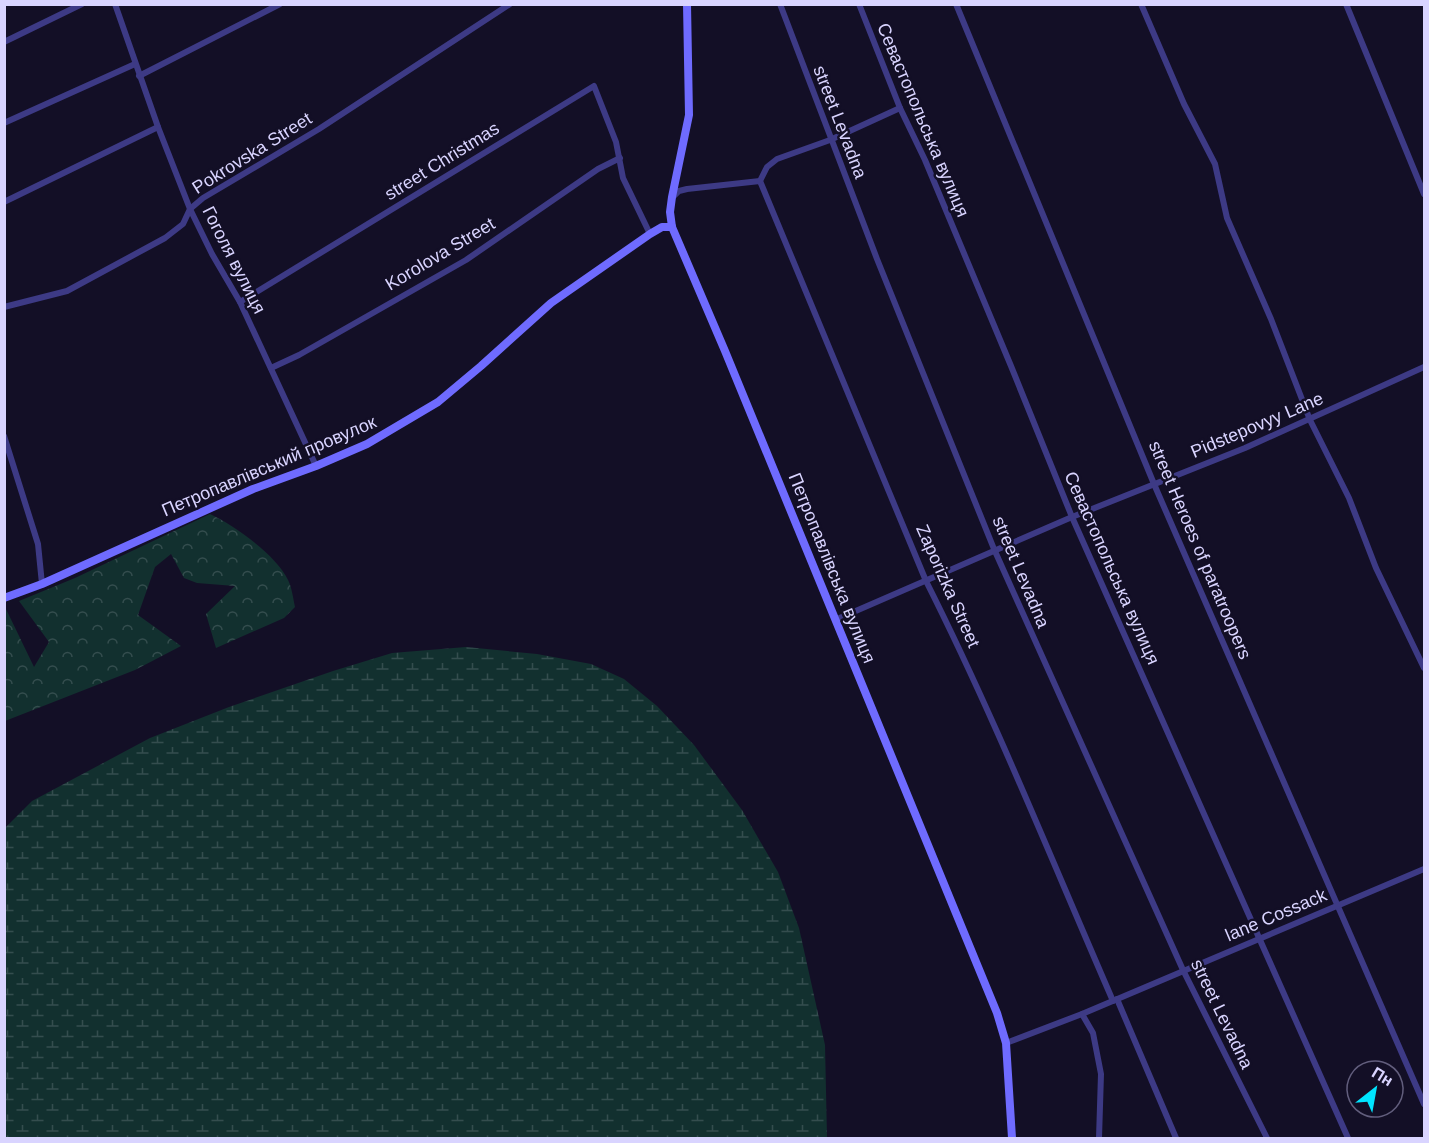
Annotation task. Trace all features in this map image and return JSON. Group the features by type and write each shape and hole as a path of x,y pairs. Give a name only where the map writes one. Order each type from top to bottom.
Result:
{"street":[{"path":"4,42 82,4"},
{"name":"Гоголя вулиця","path":"115,4 139,76 190,209 212,254 240,302 316,466"},
{"path":"139,76 280,4"},
{"name":"Pokrovska Street","path":"4,307 66,291 165,238 183,224 190,209 203,198 319,129 510,4"},
{"name":"Петропавлівська вулиця","path":"687,4 689,115 672,198 670,212 672,227 997,1013 1006,1043 1012,1138"},
{"name":"street Levadna","path":"780,4 830,140 994,549 1183,970 1267,1138"},
{"name":"Севастопольська вулиця","path":"859,4 900,108 925,160 1072,517 1348,1138"},
{"name":"street Heroes of paratroopers","path":"956,4 1154,484 1425,1104"},
{"path":"1141,4 1184,104 1215,164 1227,218 1271,319 1310,420 1349,498 1376,568 1425,668"},
{"path":"1346,4 1425,194"},
{"path":"4,123 135,64"},
{"name":"street Christmas","path":"240,302 594,86 620,158"},
{"path":"672,198 679,191 687,189 760,181 767,167 777,159 830,140 900,108"},
{"path":"4,202 158,127"},
{"path":"620,158 623,178 650,234"},
{"name":"Korolova Street","path":"271,368 299,355 466,260 598,169 620,158"},
{"name":"Zaporizka Street","path":"760,181 926,581 955,637 1176,1138"},
{"name":"Петропавлівський провулок","path":"4,598 42,584 253,489 367,444 438,402 551,303 650,234 662,227 672,227"},
{"name":"Pidstepovyy Lane","path":"835,620 994,549 1310,420 1425,367"},
{"path":"4,436 38,544 42,584"},
{"path":"4,467 14,464"},
{"name":"lane Cossack","path":"1006,1043 1082,1014 1425,869"},
{"path":"1082,1014 1093,1033 1101,1074 1099,1138"}],"green space":[{"path":"210,514 242,533 275,561 288,580 295,607 284,618 216,648 206,614 235,586 197,583 184,578 171,554 155,567 138,615 181,646 135,670 5,721 5,607 34,667 49,642 19,601 75,578"},
{"path":"466,647 537,654 591,664 624,679 657,706 694,745 742,810 778,872 799,928 825,1045 827,1138 5,1138 5,828 32,801 150,738 229,707 392,653"}]}
